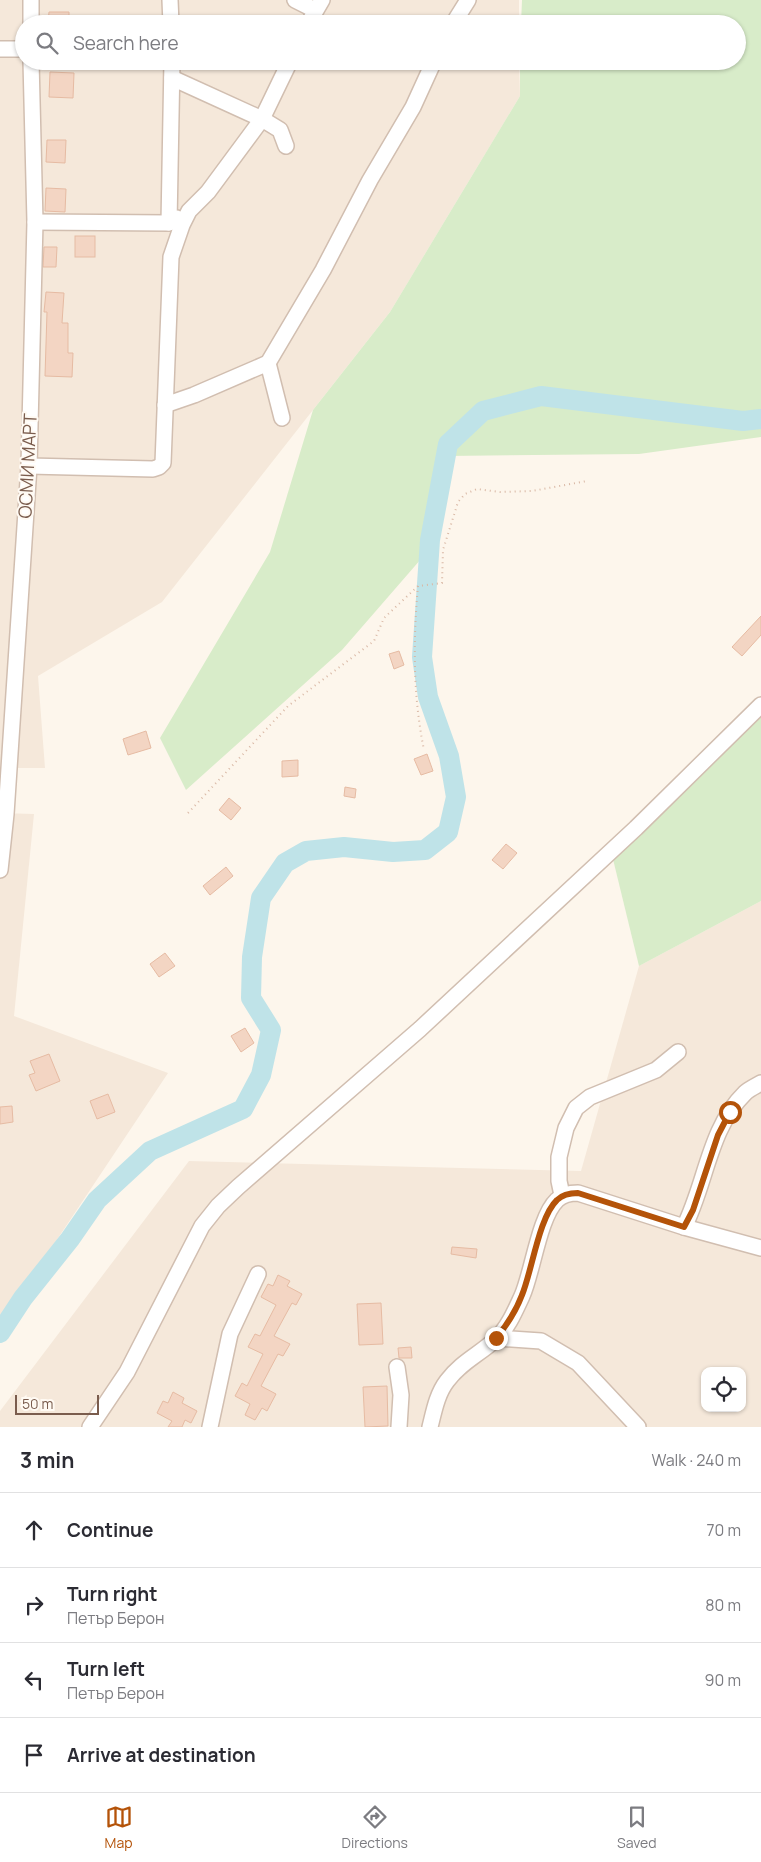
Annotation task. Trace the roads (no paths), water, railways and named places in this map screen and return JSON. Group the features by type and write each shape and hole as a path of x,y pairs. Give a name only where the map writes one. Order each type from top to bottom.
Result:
{"street":[{"path":"31,0 31,15"},
{"path":"170,0 171,15"},
{"path":"295,0 319,5"},
{"path":"459,15 468,0"},
{"path":"0,49 15,49"},
{"name":"ОСМИ МАРТ","path":"0,870 6,814 29,466 35,222 31,70"},
{"path":"169,223 172,70"},
{"path":"29,466 153,469 159,468 163,463 171,257 189,211 214,184 262,119 286,70"},
{"path":"165,405 194,395 268,362 324,270 370,180 413,108 430,70"},
{"path":"172,78 262,119 280,130 286,146"},
{"path":"35,222 169,223 189,211"},
{"path":"268,362 282,418"},
{"path":"90,1427 127,1372 202,1226 218,1206 434,1016 636,828 761,705"},
{"path":"562,1195 559,1181 559,1157 566,1128 576,1108 590,1097 656,1070 678,1052"},
{"path":"684,1227 693,1210 718,1135 730,1112 745,1093 761,1083"},
{"path":"430,1427 437,1397 447,1381 465,1362 496,1338 511,1319 523,1294 546,1217 552,1206 562,1195 578,1193 684,1227 761,1248"},
{"path":"210,1427 230,1334 258,1274"},
{"path":"496,1338 541,1341 578,1363 638,1427"},
{"path":"397,1367 401,1395 399,1427"}],"waterway":[{"path":"0,1333 23,1298 70,1239 97,1200 150,1151 243,1109 261,1075 271,1030 251,998 252,957 261,898 285,863 306,851 344,847 393,852 425,850 448,832 456,797 449,756 428,697 422,657 430,540 448,444 483,411 541,396 743,421 761,419"}]}
